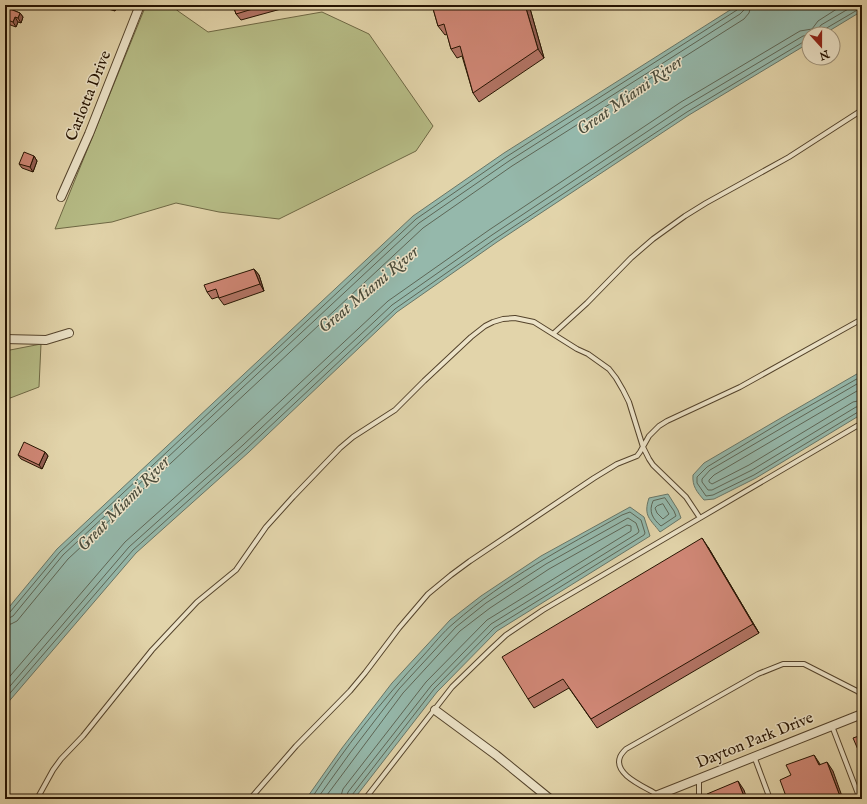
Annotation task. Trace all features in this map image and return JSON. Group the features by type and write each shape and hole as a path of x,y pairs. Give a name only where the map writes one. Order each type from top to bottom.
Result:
{"street":[{"name":"Carlotta Drive","path":"61,197 89,134 140,5"},
{"path":"5,339 46,340 69,333"},
{"path":"435,710 496,755 550,799"},
{"name":"Dayton Park Drive","path":"658,797 699,778 862,714"}],"lane":[{"path":"553,334 587,303 631,258 653,239 706,202 789,157 862,110"},
{"path":"37,799 53,770 62,758 83,736 152,650 197,602 236,570 271,522 293,497 340,448 395,410 448,358 485,326 502,319 515,318 534,322 600,361 616,378 629,402 643,447 653,465 686,497 700,518"},
{"path":"250,799 296,746 366,673 399,628 428,594 451,575 594,478 617,464 637,456 649,436 659,426 667,421 740,387 862,319"},
{"path":"365,799 452,687 490,650 521,624 862,423"},
{"path":"658,797 624,775 619,766 620,757 626,749 758,674 783,664 804,664 862,695"},
{"path":"832,725 860,799"},
{"path":"754,756 770,799"},
{"path":"699,778 699,799"}],"green space":[{"path":"146,5 171,5 208,32 322,12 369,34 433,126 416,151 279,219 219,212 176,203 112,222 55,229"},
{"path":"41,344 39,387 5,400 5,351"}],"water":[{"name":"Great Miami River","path":"738,5 862,5 862,11 837,26 801,26 801,48 689,115 497,242 397,312 249,452 136,553 5,706 5,612 57,549 413,216 504,153"},
{"path":"862,371 862,414 756,478 714,499 704,500 699,494 694,486 693,475 704,463"},
{"path":"668,494 681,518 660,532 648,517 647,504 649,498"},
{"path":"630,507 644,517 650,536 497,631 437,692 354,799 306,799 342,748 392,683 450,620 481,596 541,556"}],"building":[{"path":"233,5 266,5 236,14"},
{"path":"432,5 525,5 538,49 473,93 460,46 451,49 444,24 438,26"},
{"path":"5,7 20,13 18,18 15,17 13,22 5,19"},
{"path":"24,152 34,156 30,167 19,164"},
{"path":"254,269 260,284 219,298 216,289 207,292 204,285"},
{"path":"24,442 45,452 39,465 18,455"},
{"path":"702,538 753,624 591,719 563,679 528,699 502,657"},
{"path":"862,735 862,759 853,738"},
{"path":"814,755 819,765 827,762 841,799 787,799 780,780 791,775 786,765"},
{"path":"738,781 745,799 710,799 707,794"}]}
